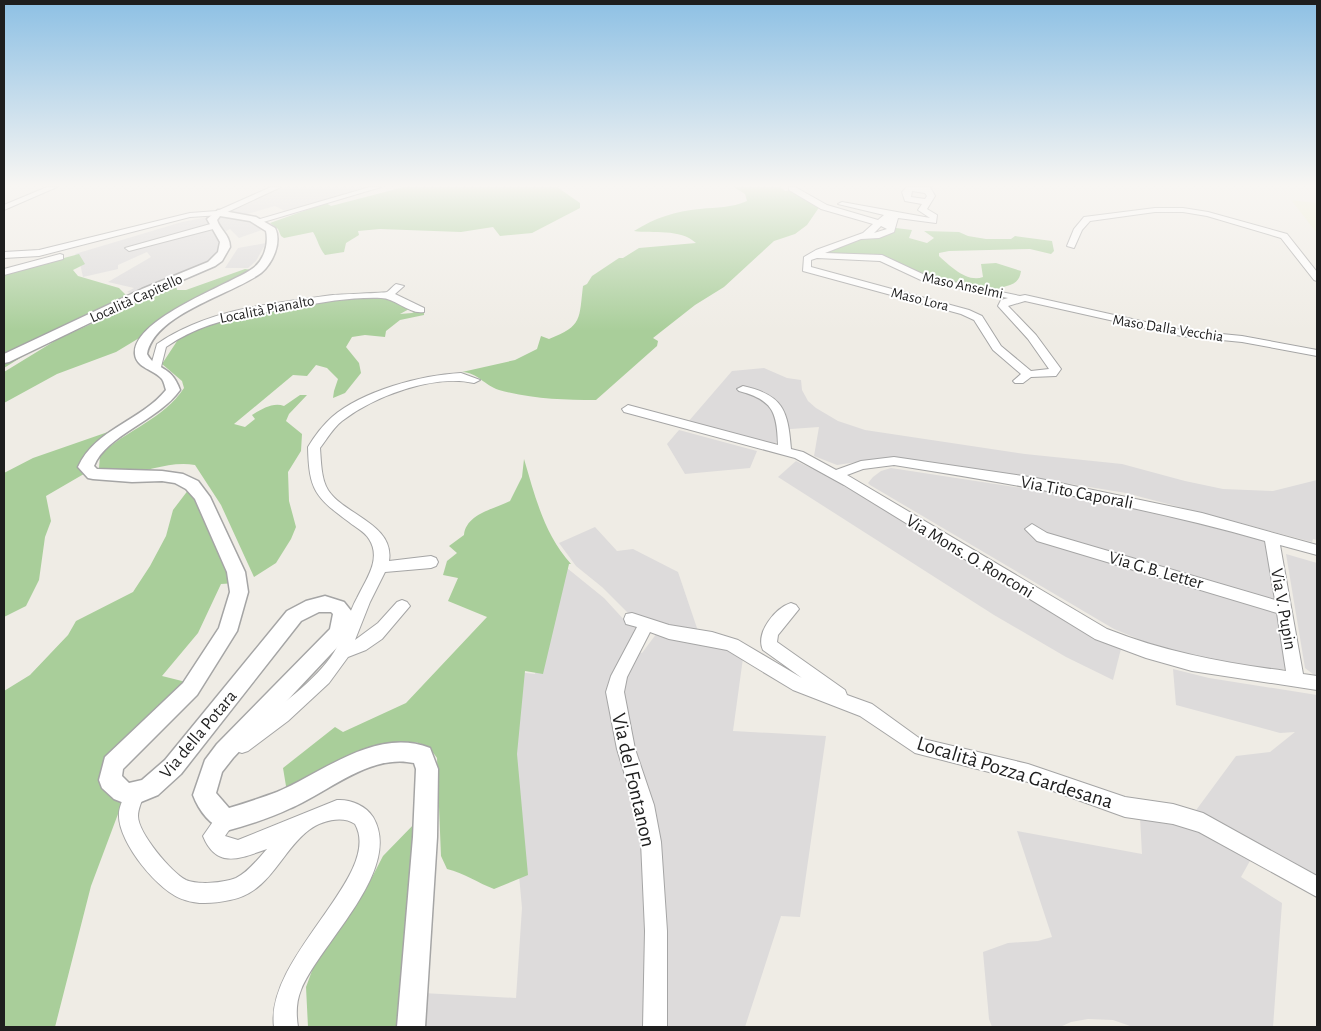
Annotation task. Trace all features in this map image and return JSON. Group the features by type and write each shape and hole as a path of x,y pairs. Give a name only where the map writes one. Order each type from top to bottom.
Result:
{"street":[{"path":"4,255 39,253 110,235"},
{"path":"4,272 130,235"},
{"path":"129,248 174,235"},
{"path":"153,248 177,235"},
{"name":"Località Capitello","path":"4,358 216,261 224,251 226,242 223,235"},
{"name":"Via della Potara","path":"204,795 213,767 225,751 338,633 343,612 338,606 324,603 308,608 294,616 173,767 155,784 135,794 123,792 110,780 113,764 190,689 228,631 238,592 236,572 202,497 192,485 178,478 162,476 132,477 94,474 86,467 88,459 108,440 154,412 167,400 173,390 168,377 143,358 140,352 141,343 148,334 171,317 256,272 265,262 273,241 273,235"},
{"path":"816,255 819,252 864,235"},
{"path":"1071,246 1075,235"},
{"path":"1281,235 1284,236 1317,278"},
{"name":"Maso Anselmi","path":"816,255 882,258 926,280 1020,298"},
{"name":"Maso Lora","path":"816,255 807,259 806,268 903,296 943,304 978,318 997,348 1028,374"},
{"path":"399,286 389,296 420,310"},
{"name":"Località Pianalto","path":"156,369 161,346 184,330 208,320 268,307 329,297 389,296"},
{"path":"1019,381 1028,374 1052,374 1055,369 1032,337 1003,306 1004,302 1009,299 1020,298"},
{"name":"Maso Dalla Vecchia","path":"1020,298 1038,300 1122,322 1210,338 1242,339 1317,353"},
{"path":"226,820 210,805 204,795 238,749 324,678 344,652 362,602 380,567 383,551 373,533 332,503 321,491 315,468 314,447 336,419 361,404 434,378 459,375 474,380"},
{"path":"743,389 767,395 773,401 780,414 785,450"},
{"name":"Via Mons. O. Ronconi","path":"628,409 785,450 835,475 1101,634 1145,651 1192,664 1257,676 1317,683"},
{"name":"Via Tito Caporali","path":"835,475 861,465 894,461 1073,489 1202,518 1317,550"},
{"name":"Via G.B. Letter","path":"1032,529 1042,537 1282,608"},
{"name":"Via V. Pupin","path":"1272,538 1282,608 1296,680"},
{"path":"380,567 431,562"},
{"path":"344,652 358,649 402,606"},
{"path":"791,609 770,633 769,645 854,705"},
{"name":"Località Pozza Gardesana","path":"638,624 732,645 800,685 854,705 888,724 915,745 1028,773 1125,807 1173,814 1203,823 1317,887"},
{"name":"Via del Fontanon","path":"638,624 615,692 626,749 644,805 651,842 656,931 655,1027"},
{"path":"286,1027 284,1004 300,966 355,886 368,862 371,842 367,823 361,816 338,809 238,850 226,849 219,845 213,836 226,820 283,800 368,759 387,752 410,750 422,755 427,769 426,837 411,1027"},
{"path":"135,794 128,816 134,834 165,876 184,890 213,891 240,887 269,862 303,823"}],"shaded area":[{"path":"138,235 217,235 222,244 215,259 138,295 127,292 134,288 108,282 151,257 147,252 118,265 118,269 83,277 79,259 75,254"},
{"path":"236,235 247,235 239,238"},
{"path":"266,243 256,261 248,268 225,268 238,248"},
{"path":"764,368 787,378 801,380 802,390 808,401 816,408 838,421 865,430 1025,454 1122,464 1223,489 1273,491 1317,480 1317,540 1313,539 1312,542 1126,493 1022,476 892,457 837,465 814,456 819,427 777,430 778,442 772,444 688,422 732,371"},
{"path":"679,430 757,451 750,468 685,474 667,444"},
{"path":"796,461 824,474 1121,649 1113,680 1066,657 994,615 778,477"},
{"path":"891,468 1120,503 1264,541 1269,545 1287,668 1278,671 1267,670 1165,650 1114,629 868,483 881,471"},
{"path":"595,527 617,551 633,549 678,572 699,634 632,617 602,587 576,566 559,543"},
{"path":"1286,554 1317,563 1317,677 1305,668"},
{"path":"562,564 604,598 627,623 638,626 613,674 645,860 647,1027 421,1027 423,993 516,998 522,908 508,755 518,672 535,674"},
{"path":"657,633 720,647 743,658 733,731 826,736 800,917 781,916 745,1027 663,1027 664,938 621,705 625,679 637,652 642,653"},
{"path":"1173,669 1209,678 1317,695 1317,882 1194,813 1236,756 1270,752 1295,732 1280,733 1176,705"},
{"path":"1140,817 1201,829 1251,859 1241,877 1282,903 1273,1027 1133,1027 1113,1020 1088,1019 1071,1022 1060,1027 992,1027 989,1019 983,952 1008,943 1038,941 1052,937 1017,831 1142,854"}],"green space":[{"path":"281,235 298,235 284,238"},
{"path":"314,235 359,235 346,243 344,252 325,255"},
{"path":"682,235 792,235 774,241 724,287 695,305 653,338 658,341 657,346 596,400 571,400 511,393 494,388 468,373 462,372 515,360 537,349 541,336 549,339 568,330 577,320 583,286 587,284 592,276 619,258 623,258 639,248 696,243"},
{"path":"910,235 909,238 927,243 934,238 930,235 966,235 986,239 1011,239 1015,236 1052,241 1054,251 1051,254 1030,249 949,251 939,253 939,256 954,269 971,278 983,277 981,264 996,263 1021,271 1015,283 994,291 931,279 889,258 820,253 863,238"},
{"path":"79,254 85,264 73,270 78,276 119,288 132,301 54,337 4,368 4,274"},
{"path":"245,269 252,270 116,352 57,374 4,403 4,372 58,339 113,314 171,283 176,284 177,290 186,290"},
{"path":"387,297 411,308 400,314 412,313 418,310 424,313 424,315 400,320 386,331 385,337 365,335 352,337 346,347 359,363 361,373 345,393 333,398 338,379 327,368 316,365 307,376 293,375 234,424 245,427 255,419 252,415 264,408 276,405 284,406 300,395 307,395 289,414 286,421 302,434 301,451 288,472 289,501 296,527 276,563 254,577 221,505 195,465 171,465 125,473 99,468 100,455 121,438 166,408 184,388 182,381 162,364 181,335 204,323 330,298"},
{"path":"128,425 103,443 89,471 46,496 51,521 45,537 39,580 26,606 4,617 4,473 33,458"},
{"path":"524,459 547,527 571,564 569,564 543,674 525,671 517,754 528,875 494,889 447,869 441,856 437,758 424,745 413,742 403,743 353,763 291,792 286,786 283,768 335,727 343,732 406,703 487,617 448,601 458,578 443,575 447,561 457,553 449,546 464,535 466,528 475,517 510,501 522,477"},
{"path":"192,485 237,583 221,584 198,633 162,676 194,684 111,767 124,798 91,886 55,1027 4,1027 4,691 30,675 68,635 76,621 133,592 166,536 173,510"},
{"path":"417,821 420,886 410,1027 308,1027 306,987 313,968 365,891 383,856"}]}
